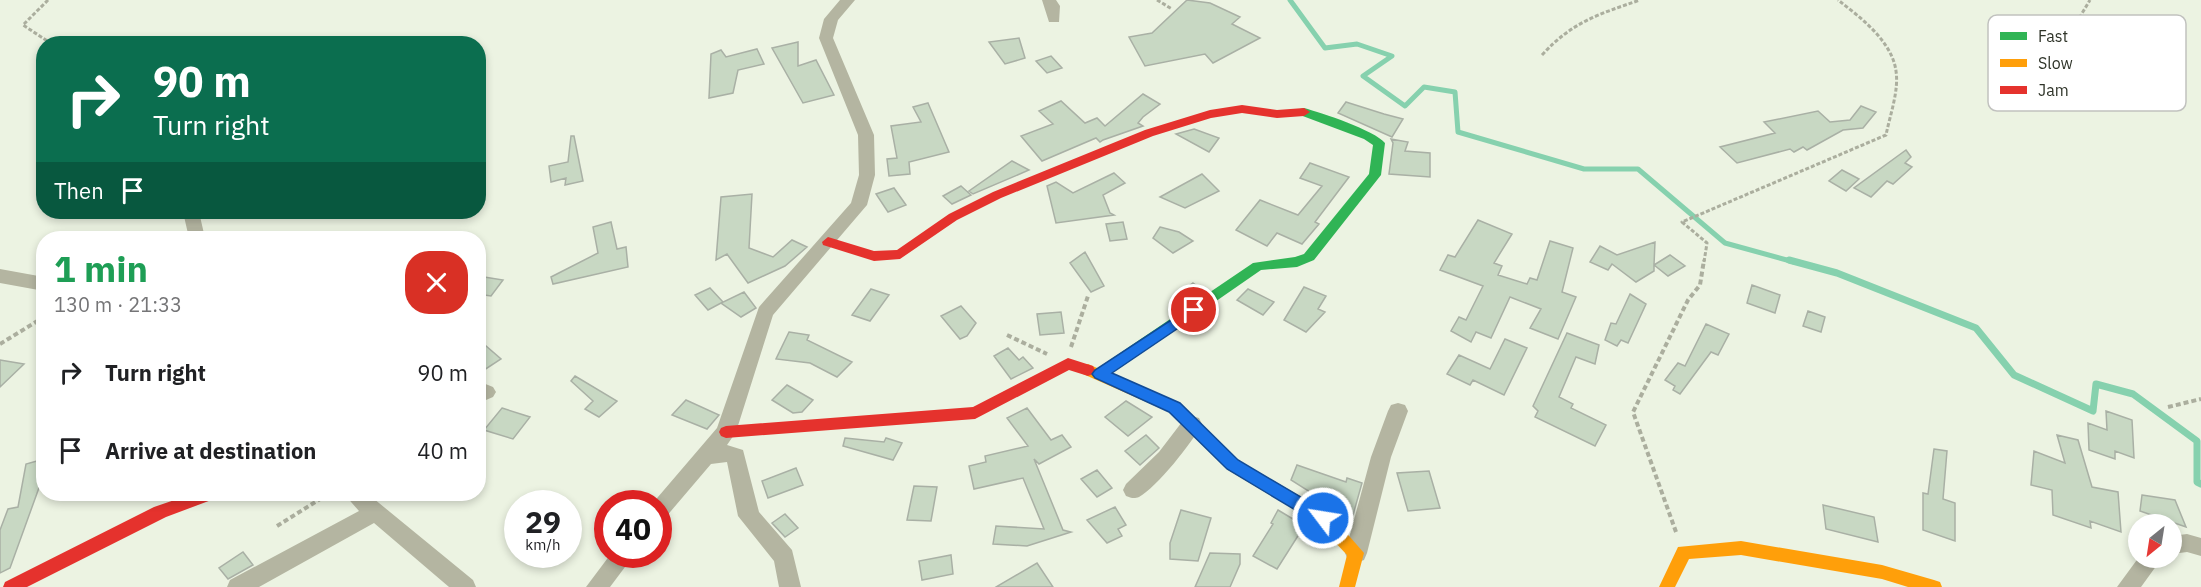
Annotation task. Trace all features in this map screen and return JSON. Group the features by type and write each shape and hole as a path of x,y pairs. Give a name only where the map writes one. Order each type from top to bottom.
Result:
{"street":[{"path":"672,496 726,432 765,312 859,205 867,175 866,135 826,38 831,20 848,0"},
{"path":"1049,0 1053,6 1054,19"},
{"path":"828,242 879,257 891,257 900,254 953,217 997,195 1149,134 1204,116 1242,109 1277,114 1307,112 1368,136 1378,143 1375,175 1309,257 1303,261 1267,262 1258,266 1100,374"},
{"path":"0,276 36,283"},
{"path":"726,432 975,413 1068,364 1100,374 1164,402 1192,424 1233,465 1323,518 1336,529 1356,553"},
{"path":"1347,587 1381,457 1398,411"},
{"path":"1133,490 1166,458 1192,424"},
{"path":"707,456 731,453 736,456 749,516 784,558 790,587"},
{"path":"11,587 160,512 190,501"},
{"path":"361,501 465,587"},
{"path":"238,587 374,513"},
{"path":"2182,544 2201,547"},
{"path":"1667,587 1684,552 1741,548 1805,557 1882,572 1934,587"},
{"path":"597,587 612,568"},
{"path":"2128,587 2143,568"}],"path":[{"path":"40,36 24,25 48,0"},
{"path":"1157,0 1172,9"},
{"path":"1542,55 1559,36 1584,19 1640,0"},
{"path":"1684,552 1633,412 1688,300 1700,285 1707,243 1682,222 1886,135 1896,70 1884,46 1856,14 1838,0"},
{"path":"2081,15 2090,0"},
{"path":"1007,335 1068,364 1088,296"},
{"path":"0,344 36,322"},
{"path":"2168,407 2201,399"},
{"path":"277,526 317,501"}],"building":[{"path":"1187,0 1210,3 1240,17 1232,24 1260,38 1213,63 1205,54 1145,66 1129,37 1152,33"},
{"path":"1019,38 1025,58 1005,64 989,42"},
{"path":"798,42 798,66 816,60 834,95 803,103 772,48"},
{"path":"757,49 764,64 738,70 733,93 709,98 711,54 721,50 726,57"},
{"path":"1051,56 1062,68 1047,73 1036,61"},
{"path":"1143,94 1160,104 1138,123 1143,126 1100,142 1096,138 1042,161 1021,136 1053,124 1039,111 1061,101 1085,123 1097,118 1105,126"},
{"path":"1346,102 1403,119 1392,137 1338,113"},
{"path":"928,103 949,152 909,162 910,174 889,176 887,159 897,158 891,126 921,122 913,107"},
{"path":"1861,106 1876,112 1863,128 1843,130 1807,150 1803,147 1794,152 1790,149 1737,163 1720,147 1775,133 1764,122 1818,111 1830,122 1850,120"},
{"path":"1194,129 1219,138 1209,152 1176,134"},
{"path":"571,136 574,136 583,181 565,185 566,178 551,182 549,166 568,162"},
{"path":"1391,139 1408,142 1405,151 1430,153 1430,177 1389,174 1393,143"},
{"path":"1906,150 1911,157 1905,163 1912,167 1893,184 1887,181 1871,197 1854,188"},
{"path":"1012,161 1029,170 973,194 969,191"},
{"path":"1310,163 1349,177 1315,222 1319,224 1302,244 1277,233 1267,246 1236,230 1260,200 1298,215 1322,186 1300,178"},
{"path":"1842,170 1859,179 1846,191 1829,181"},
{"path":"1114,173 1125,183 1103,195 1110,213 1114,215 1056,223 1047,186 1056,182 1073,193"},
{"path":"1202,174 1219,191 1185,208 1160,197"},
{"path":"961,186 971,195 952,204 943,196"},
{"path":"894,188 906,205 888,212 876,194"},
{"path":"752,194 749,248 773,257 792,240 807,247 785,266 748,283 727,254 716,260 721,197"},
{"path":"1478,220 1512,234 1494,263 1502,266 1498,275 1527,284 1530,278 1537,280 1550,241 1573,248 1562,292 1576,297 1558,339 1530,328 1541,309 1510,297 1491,338 1476,332 1471,342 1451,331 1459,317 1466,320 1483,286 1440,270 1448,255 1455,257"},
{"path":"611,222 617,249 626,247 628,267 553,284 551,277 598,253 593,227"},
{"path":"1123,222 1127,239 1110,241 1106,224"},
{"path":"1160,227 1179,232 1193,241 1173,253 1153,238"},
{"path":"1655,242 1654,271 1636,282 1612,264 1608,270 1590,262 1600,246 1617,255"},
{"path":"1085,252 1104,286 1091,292 1070,263"},
{"path":"1670,255 1685,266 1668,276 1654,265"},
{"path":"486,277 503,280 491,296 486,295"},
{"path":"1193,283 1201,289 1182,301 1176,296"},
{"path":"1752,285 1780,295 1775,313 1747,303"},
{"path":"1304,287 1326,296 1318,309 1325,312 1306,332 1284,320"},
{"path":"710,288 723,302 708,310 695,295"},
{"path":"871,289 889,295 870,321 852,315"},
{"path":"1248,289 1274,302 1263,315 1237,300"},
{"path":"744,292 756,308 741,317 721,303"},
{"path":"1630,294 1646,304 1628,343 1621,340 1617,346 1605,340 1611,323 1616,324"},
{"path":"961,306 976,323 967,336 960,339 941,316"},
{"path":"1808,311 1825,317 1821,332 1803,326"},
{"path":"1061,312 1064,333 1040,335 1037,314"},
{"path":"1706,324 1729,334 1718,355 1711,352 1680,394 1673,390 1675,386 1665,380 1678,363 1685,366"},
{"path":"789,332 809,335 807,340 852,362 837,377 810,363 776,359"},
{"path":"1567,333 1599,345 1595,364 1576,357 1559,397 1573,404 1571,408 1606,425 1595,446 1535,417 1538,411 1533,406"},
{"path":"1505,339 1527,348 1504,395 1473,380 1470,385 1447,374 1459,355 1490,369"},
{"path":"486,346 501,359 486,369"},
{"path":"1008,348 1019,360 1023,357 1033,368 1011,379 994,356"},
{"path":"0,360 24,364 0,387"},
{"path":"575,376 617,401 599,417 585,409 593,401 571,381"},
{"path":"787,385 813,400 802,412 793,413 772,400"},
{"path":"686,400 719,415 707,429 672,415"},
{"path":"1126,401 1152,417 1128,436 1105,417"},
{"path":"502,408 530,417 513,439 486,431"},
{"path":"1027,408 1051,440 1062,435 1071,447 1039,464 1034,459 1063,530 1071,532 1027,546 993,544 996,526 1044,529 1023,478 974,489 969,466 986,462 985,456 1028,446 1007,418"},
{"path":"2106,411 2132,420 2134,458 2115,451 2115,459 2089,450 2088,423 2107,430"},
{"path":"1146,435 1159,448 1140,465 1125,451"},
{"path":"2057,435 2078,440 2092,487 2118,492 2121,532 2090,521 2091,528 2053,515 2052,490 2031,485 2034,451 2065,463"},
{"path":"845,438 884,442 886,438 902,443 893,460 843,446"},
{"path":"1934,449 1947,451 1943,499 1955,503 1955,541 1923,530 1923,493 1928,494"},
{"path":"36,461 36,496 10,568 0,573 0,530 8,509 18,507 26,464"},
{"path":"1297,465 1346,482 1347,478 1362,483 1353,515 1340,511 1291,480"},
{"path":"796,468 803,485 768,498 762,481"},
{"path":"1097,470 1112,488 1097,497 1081,479"},
{"path":"1429,471 1440,508 1408,511 1397,473"},
{"path":"914,486 937,487 931,521 907,520"},
{"path":"2142,495 2175,500 2181,514 2149,514 2140,511"},
{"path":"1823,505 1874,517 1878,542 1826,529"},
{"path":"1115,507 1126,525 1118,529 1122,536 1107,543 1087,520"},
{"path":"1181,510 1211,518 1198,561 1170,559 1170,543"},
{"path":"1278,510 1308,528 1306,533 1301,531 1277,569 1253,556 1273,524 1271,523"},
{"path":"785,514 798,528 785,537 772,523"},
{"path":"243,552 253,565 228,579 219,568"},
{"path":"1210,553 1240,554 1240,564 1230,587 1195,587"},
{"path":"951,555 953,574 922,580 919,561"},
{"path":"1037,563 1053,587 996,587"}],"waterway":[{"path":"1290,0 1325,48 1357,44 1392,56 1363,76 1405,106 1424,87 1455,92 1458,132 1584,169 1638,169 1725,243 1794,262"},
{"path":"1789,260 1837,273 1976,328 2014,375 2093,411 2096,384 2133,394 2197,441 2197,482 2201,484"}],"traffic: fast":[{"path":"1100,374 1258,266 1297,262 1309,257 1375,175 1379,143 1368,136 1304,112"}],"traffic: slow":[{"path":"1088,370 1174,408 1233,465 1323,518 1356,553 1347,587"},
{"path":"1667,587 1684,552 1741,548 1882,572 1934,587"}],"traffic: jam":[{"path":"828,242 874,256 900,254 953,217 997,195 1149,133 1210,114 1242,109 1277,114 1304,112"},
{"path":"726,432 975,413 1068,364 1088,370"},
{"path":"11,587 160,512 190,501"}],"route":[{"path":"1194,310 1100,374 1174,408 1233,465 1323,518"}]}
